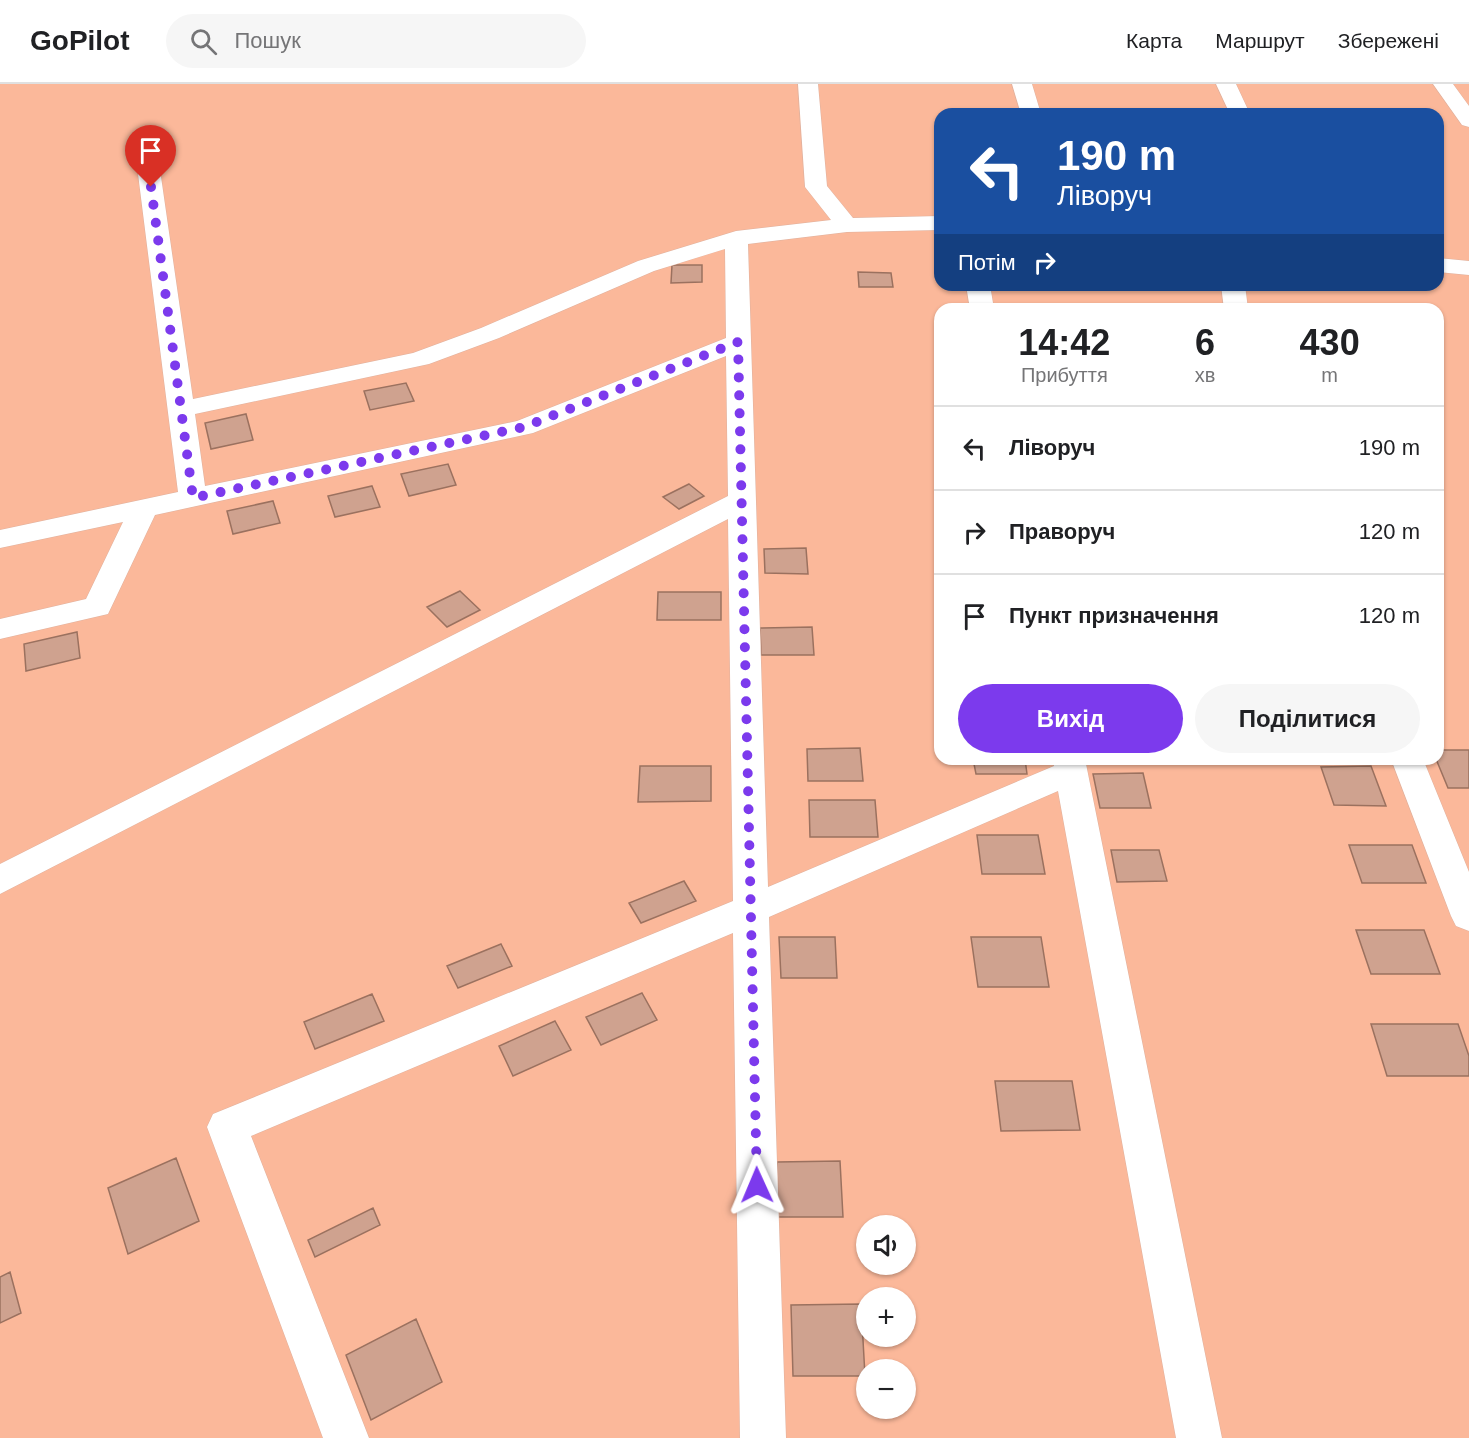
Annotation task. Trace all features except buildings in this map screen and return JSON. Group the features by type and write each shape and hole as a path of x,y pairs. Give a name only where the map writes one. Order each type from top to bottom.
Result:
{"lane":[{"path":"808,84 816,187 847,225"},
{"path":"1022,84 1029,108"},
{"path":"1226,84 1237,108"},
{"path":"1443,84 1469,121"},
{"path":"145,142 193,498"},
{"path":"181,409 420,359 490,333 646,266 736,238 847,225 934,223"},
{"path":"736,238 763,1438"},
{"path":"0,539 524,427 738,342"},
{"path":"0,880 741,501"},
{"path":"0,629 97,607 144,508"},
{"path":"345,1438 227,1127 750,910 1070,765 1199,1438"},
{"path":"1409,765 1469,916"}],"shaded area":[{"path":"0,84 1469,84 1469,1438 0,1438"}],"route":[{"path":"151,187 193,498 524,427 738,342 757,1185"}]}
